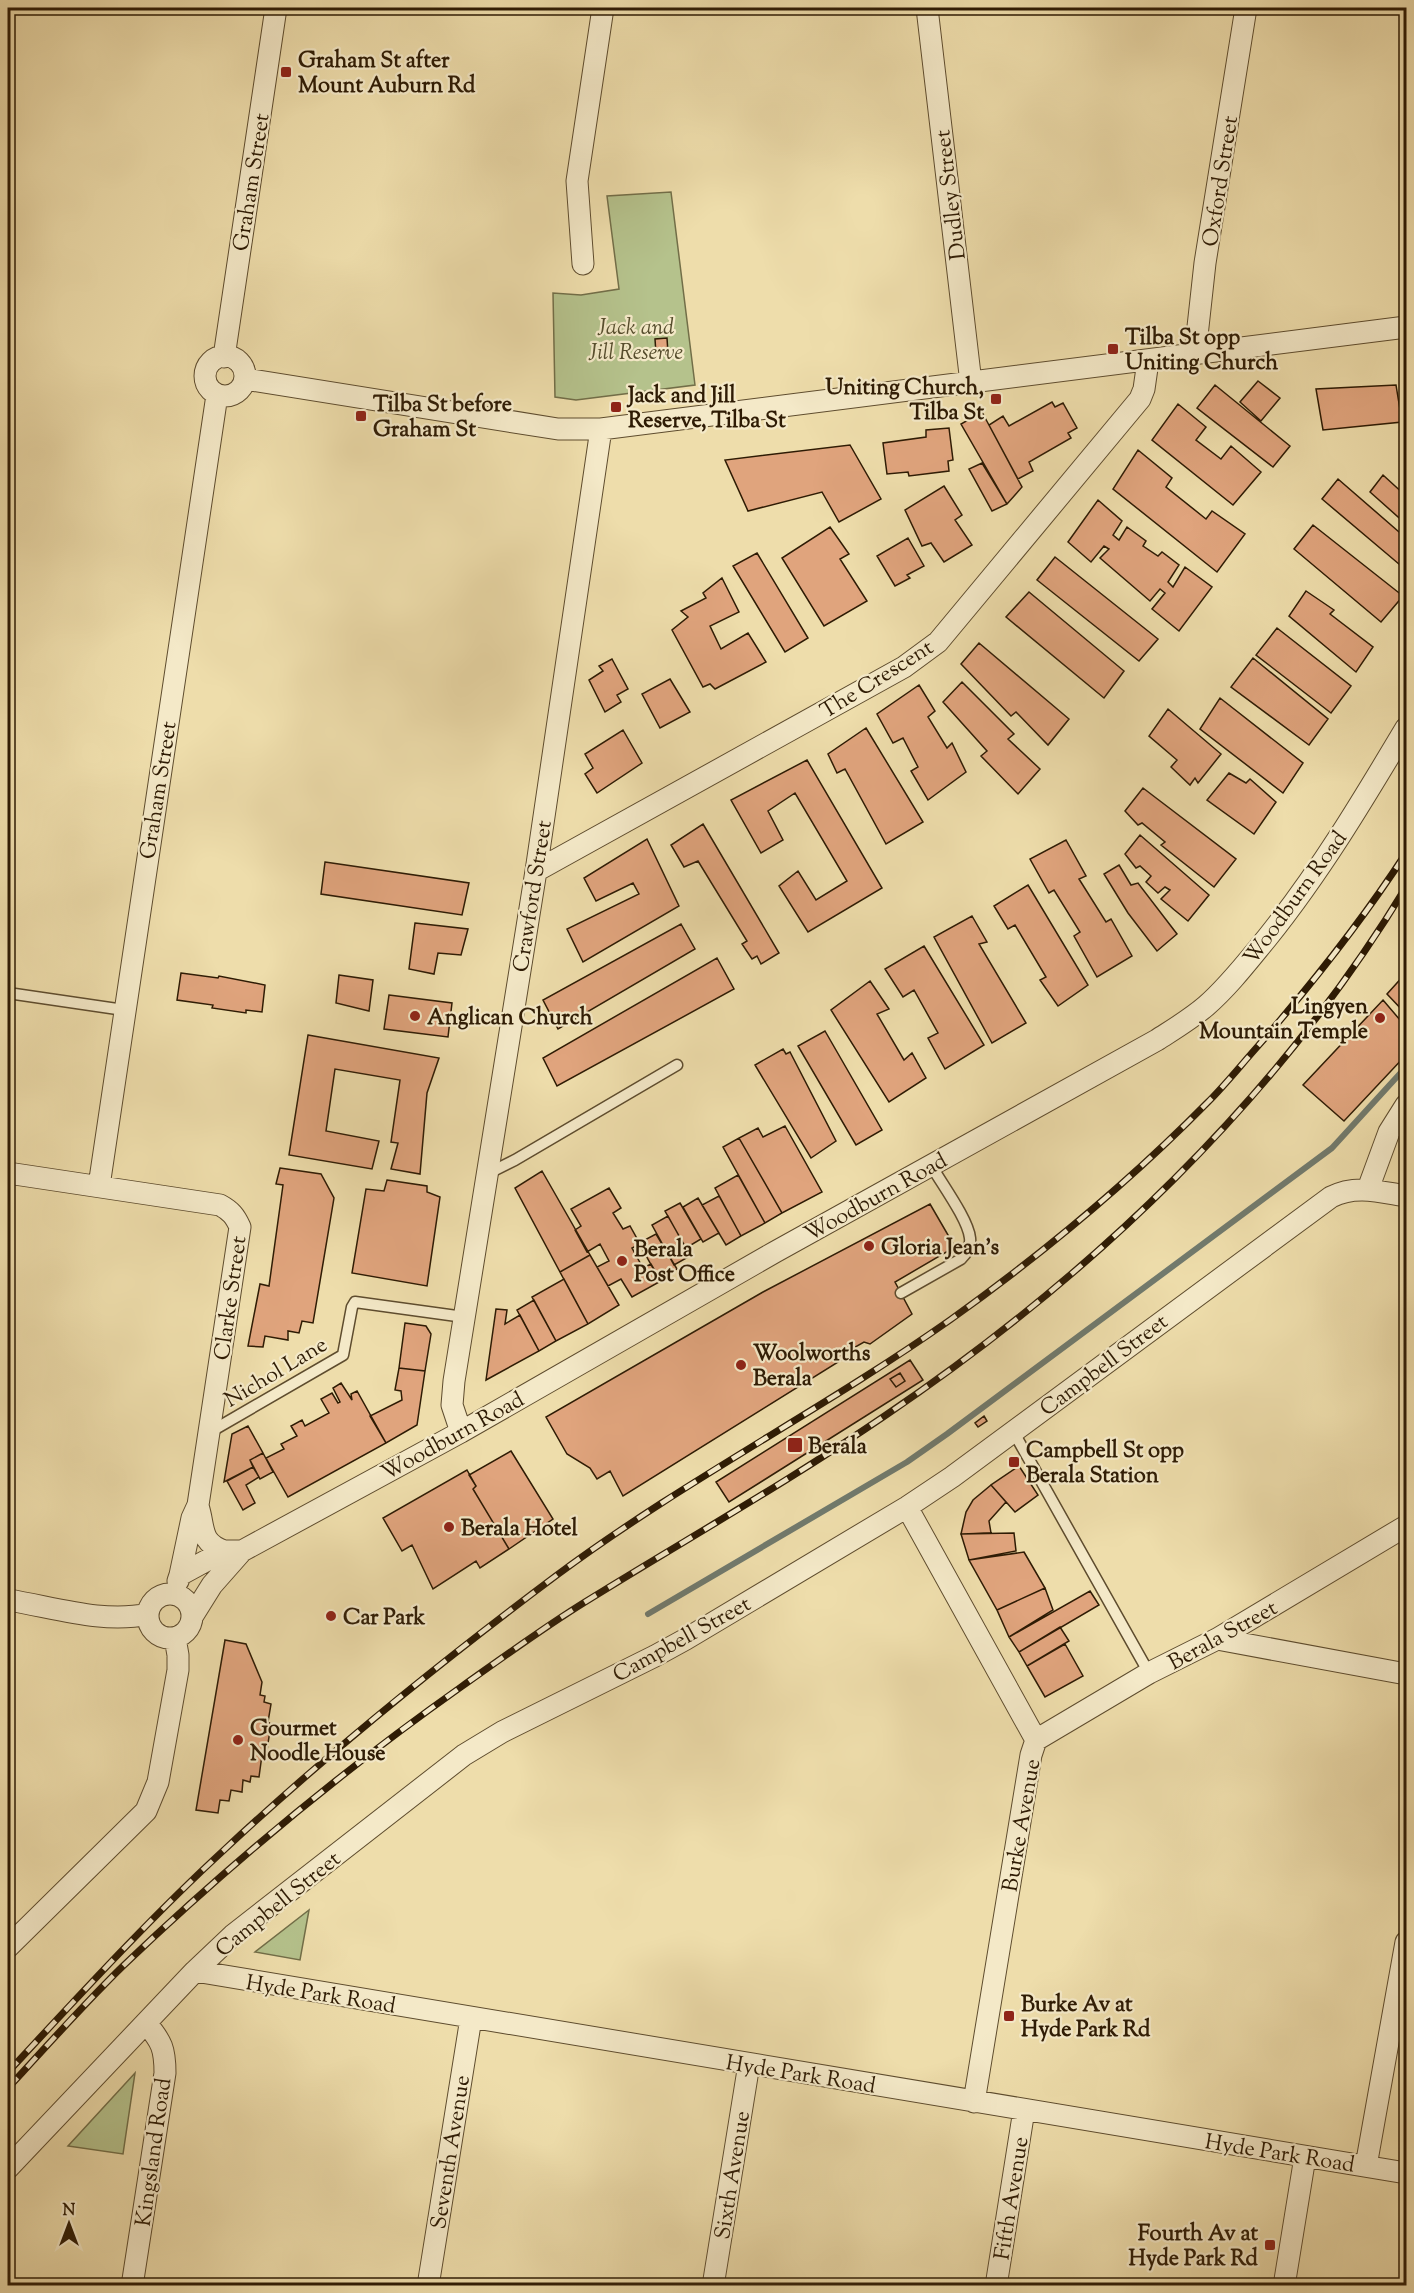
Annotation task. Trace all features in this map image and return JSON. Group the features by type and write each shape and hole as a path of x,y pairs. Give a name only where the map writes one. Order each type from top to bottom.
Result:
{"street":[{"name":"Graham Street","path":"224,357 276,8"},
{"path":"583,264 577,181 603,8"},
{"name":"Dudley Street","path":"927,8 971,383"},
{"name":"Oxford Street","path":"1194,354 1205,263 1246,8"},
{"path":"245,379 558,429 601,429 1407,327"},
{"path":"224,357 230,357 242,365 245,379 243,386 231,395 217,395 206,384 206,370 215,358 224,357"},
{"name":"The Crescent","path":"536,871 904,667 938,642 1140,399 1144,389 1148,361"},
{"name":"Graham Street","path":"99,1186 217,395"},
{"name":"Crawford Street","path":"461,1432 452,1405 464,1317 536,871 601,429"},
{"name":"Woodburn Road","path":"177,1584 233,1551 461,1432 775,1252 1157,1040 1207,1005 1249,961 1298,900 1338,841 1407,728"},
{"path":"1368,1190 1389,1132 1407,1106"},
{"name":"Clarke Street","path":"8,1173 220,1205 236,1217 240,1227 240,1239 210,1432 198,1505 192,1518 177,1584"},
{"name":"Campbell Street","path":"8,2168 195,1971 233,1935 448,1767 483,1743 655,1656 907,1507 1331,1197 1349,1190 1368,1190 1407,1196"},
{"name":"Clarke Street","path":"198,1505 202,1518 202,1530 207,1542 233,1551"},
{"name":"Burke Avenue","path":"907,1507 1036,1740 1031,1755 974,2102"},
{"name":"Berala Street","path":"1036,1740 1149,1673 1217,1639 1407,1526"},
{"name":"Woodburn Road","path":"192,1617 233,1551"},
{"path":"177,1584 192,1617 185,1633 169,1638 157,1634 149,1624 148,1614 155,1600 177,1584"},
{"path":"8,1600 109,1617 134,1617 148,1614"},
{"path":"8,1947 146,1811 158,1782 178,1670 175,1638"},
{"path":"1217,1639 1407,1674"},
{"path":"1366,2166 1405,1956"},
{"name":"Hyde Park Road","path":"195,1971 1407,2173"},
{"name":"Seventh Avenue","path":"428,2286 471,2018"},
{"name":"Kingsland Road","path":"132,2286 165,2073 165,2052 158,2037 146,2023"},
{"name":"Sixth Avenue","path":"713,2286 749,2064"},
{"name":"Fifth Avenue","path":"996,2286 1024,2110"},
{"path":"1284,2286 1305,2157"}],"lane":[{"path":"8,993 124,1010"},
{"path":"487,1174 677,1065"},
{"path":"901,1293 955,1263 967,1254 969,1246 970,1240 966,1227 932,1165"},
{"name":"Nichol Lane","path":"210,1432 343,1355 352,1307 355,1302 464,1317"},
{"path":"1013,1431 1149,1673"}],"green space":[{"name":"Jack and Jill Reserve","path":"671,192 695,385 576,400 555,397 553,293 581,295 619,289 607,196"},
{"path":"309,1910 300,1960 255,1952"},
{"path":"135,2073 123,2154 68,2146"}],"building":[{"path":"667,338 668,353 656,354 655,339"},
{"path":"1258,381 1280,398 1261,421 1240,402"},
{"path":"1215,385 1290,446 1273,467 1197,408"},
{"path":"1396,385 1402,422 1323,430 1316,389"},
{"path":"1052,402 1055,407 1063,403 1077,428 1068,433 1071,438 1029,462 1033,471 1018,479 989,425 1003,416 1009,426"},
{"path":"1178,404 1206,427 1196,440 1221,459 1231,446 1261,472 1233,505 1152,440"},
{"path":"982,412 1022,487 1007,504 961,424"},
{"path":"949,428 953,460 948,461 949,471 909,476 908,472 887,474 883,443 926,437 926,430"},
{"path":"850,445 881,499 839,522 822,492 748,511 725,460"},
{"path":"1138,450 1172,478 1166,487 1206,519 1212,511 1245,534 1217,572 1113,489"},
{"path":"982,463 1007,504 992,511 969,469"},
{"path":"1383,475 1406,496 1406,524 1370,492"},
{"path":"1338,479 1406,538 1406,570 1322,499"},
{"path":"944,486 962,515 955,520 972,545 944,562 931,543 922,546 905,510"},
{"path":"1098,500 1122,521 1113,535 1119,540 1127,527 1146,541 1143,546 1158,556 1162,552 1179,565 1168,582 1173,587 1185,567 1212,587 1179,631 1152,609 1165,593 1160,589 1150,601 1100,558 1109,549 1104,546 1091,562 1068,542"},
{"path":"1313,525 1403,596 1381,622 1294,549"},
{"path":"830,527 849,554 840,559 867,601 824,626 782,558"},
{"path":"908,538 924,566 907,575 910,578 895,586 877,556"},
{"path":"757,553 808,638 785,652 733,566"},
{"path":"1055,557 1158,639 1139,661 1037,580"},
{"path":"722,578 739,612 710,626 721,649 748,633 766,662 715,689 710,684 703,687 672,630 688,617 681,611 706,598 703,593"},
{"path":"1306,591 1334,610 1330,614 1373,647 1356,672 1289,616"},
{"path":"1029,592 1124,671 1104,698 1006,617"},
{"path":"1277,628 1351,686 1331,713 1256,655"},
{"path":"979,643 1069,719 1048,745 1016,712 1011,716 961,664"},
{"path":"1253,658 1328,719 1309,745 1231,687"},
{"path":"612,659 628,689 617,695 621,702 605,712 589,680 603,671 599,666"},
{"path":"670,679 690,712 660,728 642,694"},
{"path":"962,682 1014,734 1008,739 1040,769 1018,794 981,756 987,751 943,702"},
{"path":"919,685 935,711 928,717 947,748 952,743 966,772 928,800 911,771 918,767 903,738 893,743 877,714"},
{"path":"1220,698 1303,763 1283,793 1200,729"},
{"path":"1168,709 1221,754 1198,783 1195,778 1190,785 1171,767 1177,760 1149,736"},
{"path":"866,728 923,822 886,844 845,769 837,773 828,754"},
{"path":"623,730 642,763 597,793 585,774 593,768 585,754"},
{"path":"807,760 882,888 808,932 779,886 798,871 816,900 847,881 795,793 768,811 783,840 761,853 731,800"},
{"path":"1229,773 1246,783 1250,779 1276,802 1254,834 1207,800"},
{"path":"1143,788 1236,859 1214,887 1161,845 1165,842 1142,823 1138,825 1125,811"},
{"path":"703,824 779,953 761,964 757,956 752,959 742,944 747,941 698,861 684,867 671,845"},
{"path":"1140,835 1209,895 1188,921 1161,899 1170,890 1165,887 1158,893 1146,882 1151,876 1140,866 1136,868 1125,854"},
{"path":"647,839 679,906 583,962 567,929 639,894 633,883 596,901 584,878"},
{"path":"1066,840 1086,876 1079,879 1106,922 1111,919 1132,956 1097,977 1074,936 1080,932 1054,890 1049,893 1030,859"},
{"path":"325,862 469,883 462,915 321,894"},
{"path":"1119,865 1131,885 1138,883 1177,934 1157,951 1128,913 1104,874"},
{"path":"1028,885 1088,985 1058,1006 1040,980 1046,977 1015,925 1008,929 994,906"},
{"path":"972,916 987,942 979,944 1026,1023 992,1043 934,937"},
{"path":"415,923 468,929 461,955 438,953 434,974 409,969"},
{"path":"681,924 695,949 558,1029 543,1000"},
{"path":"924,946 984,1045 945,1069 928,1038 938,1033 914,990 903,997 885,969"},
{"path":"717,958 734,989 557,1086 543,1058"},
{"path":"181,973 218,978 219,976 265,985 262,1012 246,1010 246,1013 177,1000"},
{"path":"1406,973 1406,1014 1387,994"},
{"path":"339,975 373,980 369,1011 336,1003"},
{"path":"870,981 889,1009 877,1014 904,1060 912,1053 926,1078 889,1102 831,1010"},
{"path":"389,995 452,1003 448,1037 384,1029"},
{"path":"1383,1000 1406,1027 1406,1055 1344,1121 1303,1085"},
{"path":"825,1031 882,1130 856,1145 798,1046"},
{"path":"308,1035 439,1058 427,1093 420,1174 391,1169 398,1143 391,1142 400,1080 335,1069 326,1131 379,1141 372,1169 289,1155"},
{"path":"783,1049 786,1054 790,1052 836,1141 811,1158 755,1065"},
{"path":"785,1126 822,1192 782,1213 739,1138 758,1128 763,1137"},
{"path":"739,1138 782,1213 765,1223 723,1147"},
{"path":"280,1168 321,1174 334,1198 313,1323 302,1321 299,1333 288,1331 288,1340 265,1336 263,1347 248,1346 260,1284 269,1286 283,1185 276,1184"},
{"path":"542,1171 590,1255 560,1272 515,1188"},
{"path":"738,1175 765,1223 741,1236 715,1188"},
{"path":"387,1180 427,1186 427,1192 440,1197 427,1286 352,1273 366,1189 384,1191"},
{"path":"609,1188 621,1208 613,1213 623,1229 630,1226 640,1244 632,1248 643,1268 651,1264 661,1281 632,1297 621,1279 608,1286 597,1267 609,1261 600,1244 587,1252 575,1230 581,1226 571,1209"},
{"path":"719,1196 741,1236 726,1245 702,1205"},
{"path":"698,1198 719,1233 703,1242 683,1207"},
{"path":"680,1203 701,1239 686,1248 665,1211"},
{"path":"930,1204 955,1247 895,1282 912,1314 870,1344 864,1342 841,1355 843,1359 623,1496 610,1471 597,1479 590,1468 567,1454 546,1417 763,1292"},
{"path":"668,1216 690,1256 674,1265 652,1225"},
{"path":"656,1234 677,1269 659,1279 639,1243"},
{"path":"590,1255 619,1305 588,1324 560,1272"},
{"path":"564,1279 588,1324 556,1341 532,1297"},
{"path":"534,1300 556,1341 539,1351 517,1310"},
{"path":"496,1309 507,1310 505,1324 520,1315 539,1351 486,1380"},
{"path":"405,1323 426,1326 431,1334 425,1371 399,1368"},
{"path":"910,1360 923,1380 729,1502 716,1482"},
{"path":"399,1368 425,1371 417,1425 386,1443 370,1416 402,1400 401,1391 395,1390"},
{"path":"900,1373 905,1381 896,1387 890,1379"},
{"path":"341,1383 352,1400 351,1394 357,1391 386,1443 288,1497 266,1458 284,1449 281,1444 297,1436 291,1426 302,1420 305,1426 329,1413 321,1399 332,1393 338,1403 340,1402 333,1388"},
{"path":"984,1416 987,1421 978,1427 975,1423"},
{"path":"248,1426 263,1453 250,1460 253,1467 224,1482 232,1434"},
{"path":"511,1451 553,1519 509,1549 473,1489 476,1486 469,1475"},
{"path":"263,1453 273,1472 260,1479 250,1460"},
{"path":"1019,1466 1038,1495 1015,1512 991,1485"},
{"path":"253,1467 259,1477 246,1485 255,1503 243,1510 227,1481"},
{"path":"467,1470 476,1486 473,1489 509,1549 480,1568 476,1561 433,1589 412,1545 402,1551 383,1518"},
{"path":"991,1485 1006,1502 989,1521 991,1533 961,1534 966,1512 973,1500"},
{"path":"1014,1533 1016,1551 969,1560 961,1534"},
{"path":"1024,1552 1045,1588 997,1610 969,1560"},
{"path":"1045,1588 1053,1610 1009,1637 997,1610"},
{"path":"1090,1591 1099,1605 1019,1652 1009,1637"},
{"path":"1060,1627 1069,1641 1027,1666 1019,1652"},
{"name":"Gourmet Noodle House","path":"225,1640 246,1644 262,1682 260,1695 265,1696 264,1702 271,1704 268,1722 271,1724 266,1756 262,1755 259,1777 251,1776 250,1782 243,1780 242,1792 231,1790 229,1801 220,1800 218,1813 196,1810"},
{"path":"1065,1644 1083,1676 1045,1697 1027,1666"}],"waterway":[{"path":"648,1614 907,1462 947,1434 1332,1148 1406,1067"}],"railway":[{"path":"8,2072 114,1959 196,1877 304,1778 429,1674 514,1607 605,1541 852,1385 950,1320 1084,1217 1178,1132 1258,1046 1335,952 1406,853"},
{"path":"8,2088 123,1966 163,1928 245,1855 373,1752 554,1622 774,1487 886,1415 962,1361 1036,1304 1107,1243 1174,1179 1239,1111 1299,1040 1355,965 1406,887"}],"place":[{"name":"Graham St after Mount Auburn Rd","path":"286,72"},
{"name":"Tilba St opp Uniting Church","path":"1113,349"},
{"name":"Uniting Church, Tilba St","path":"996,399"},
{"name":"Jack and Jill Reserve, Tilba St","path":"616,407"},
{"name":"Tilba St before Graham St","path":"361,416"},
{"name":"Anglican Church","path":"415,1016"},
{"name":"Lingyen Mountain Temple","path":"1380,1018"},
{"name":"Gloria Jean's","path":"869,1246"},
{"name":"Berala Post Office","path":"622,1261"},
{"name":"Woolworths Berala","path":"741,1365"},
{"name":"Berala","path":"795,1445"},
{"name":"Campbell St opp Berala Station","path":"1014,1462"},
{"name":"Berala Hotel","path":"449,1527"},
{"name":"Car Park","path":"331,1616"},
{"name":"Gourmet Noodle House","path":"238,1740"},
{"name":"Burke Av at Hyde Park Rd","path":"1009,2016"},
{"name":"Fourth Av at Hyde Park Rd","path":"1270,2245"}]}
